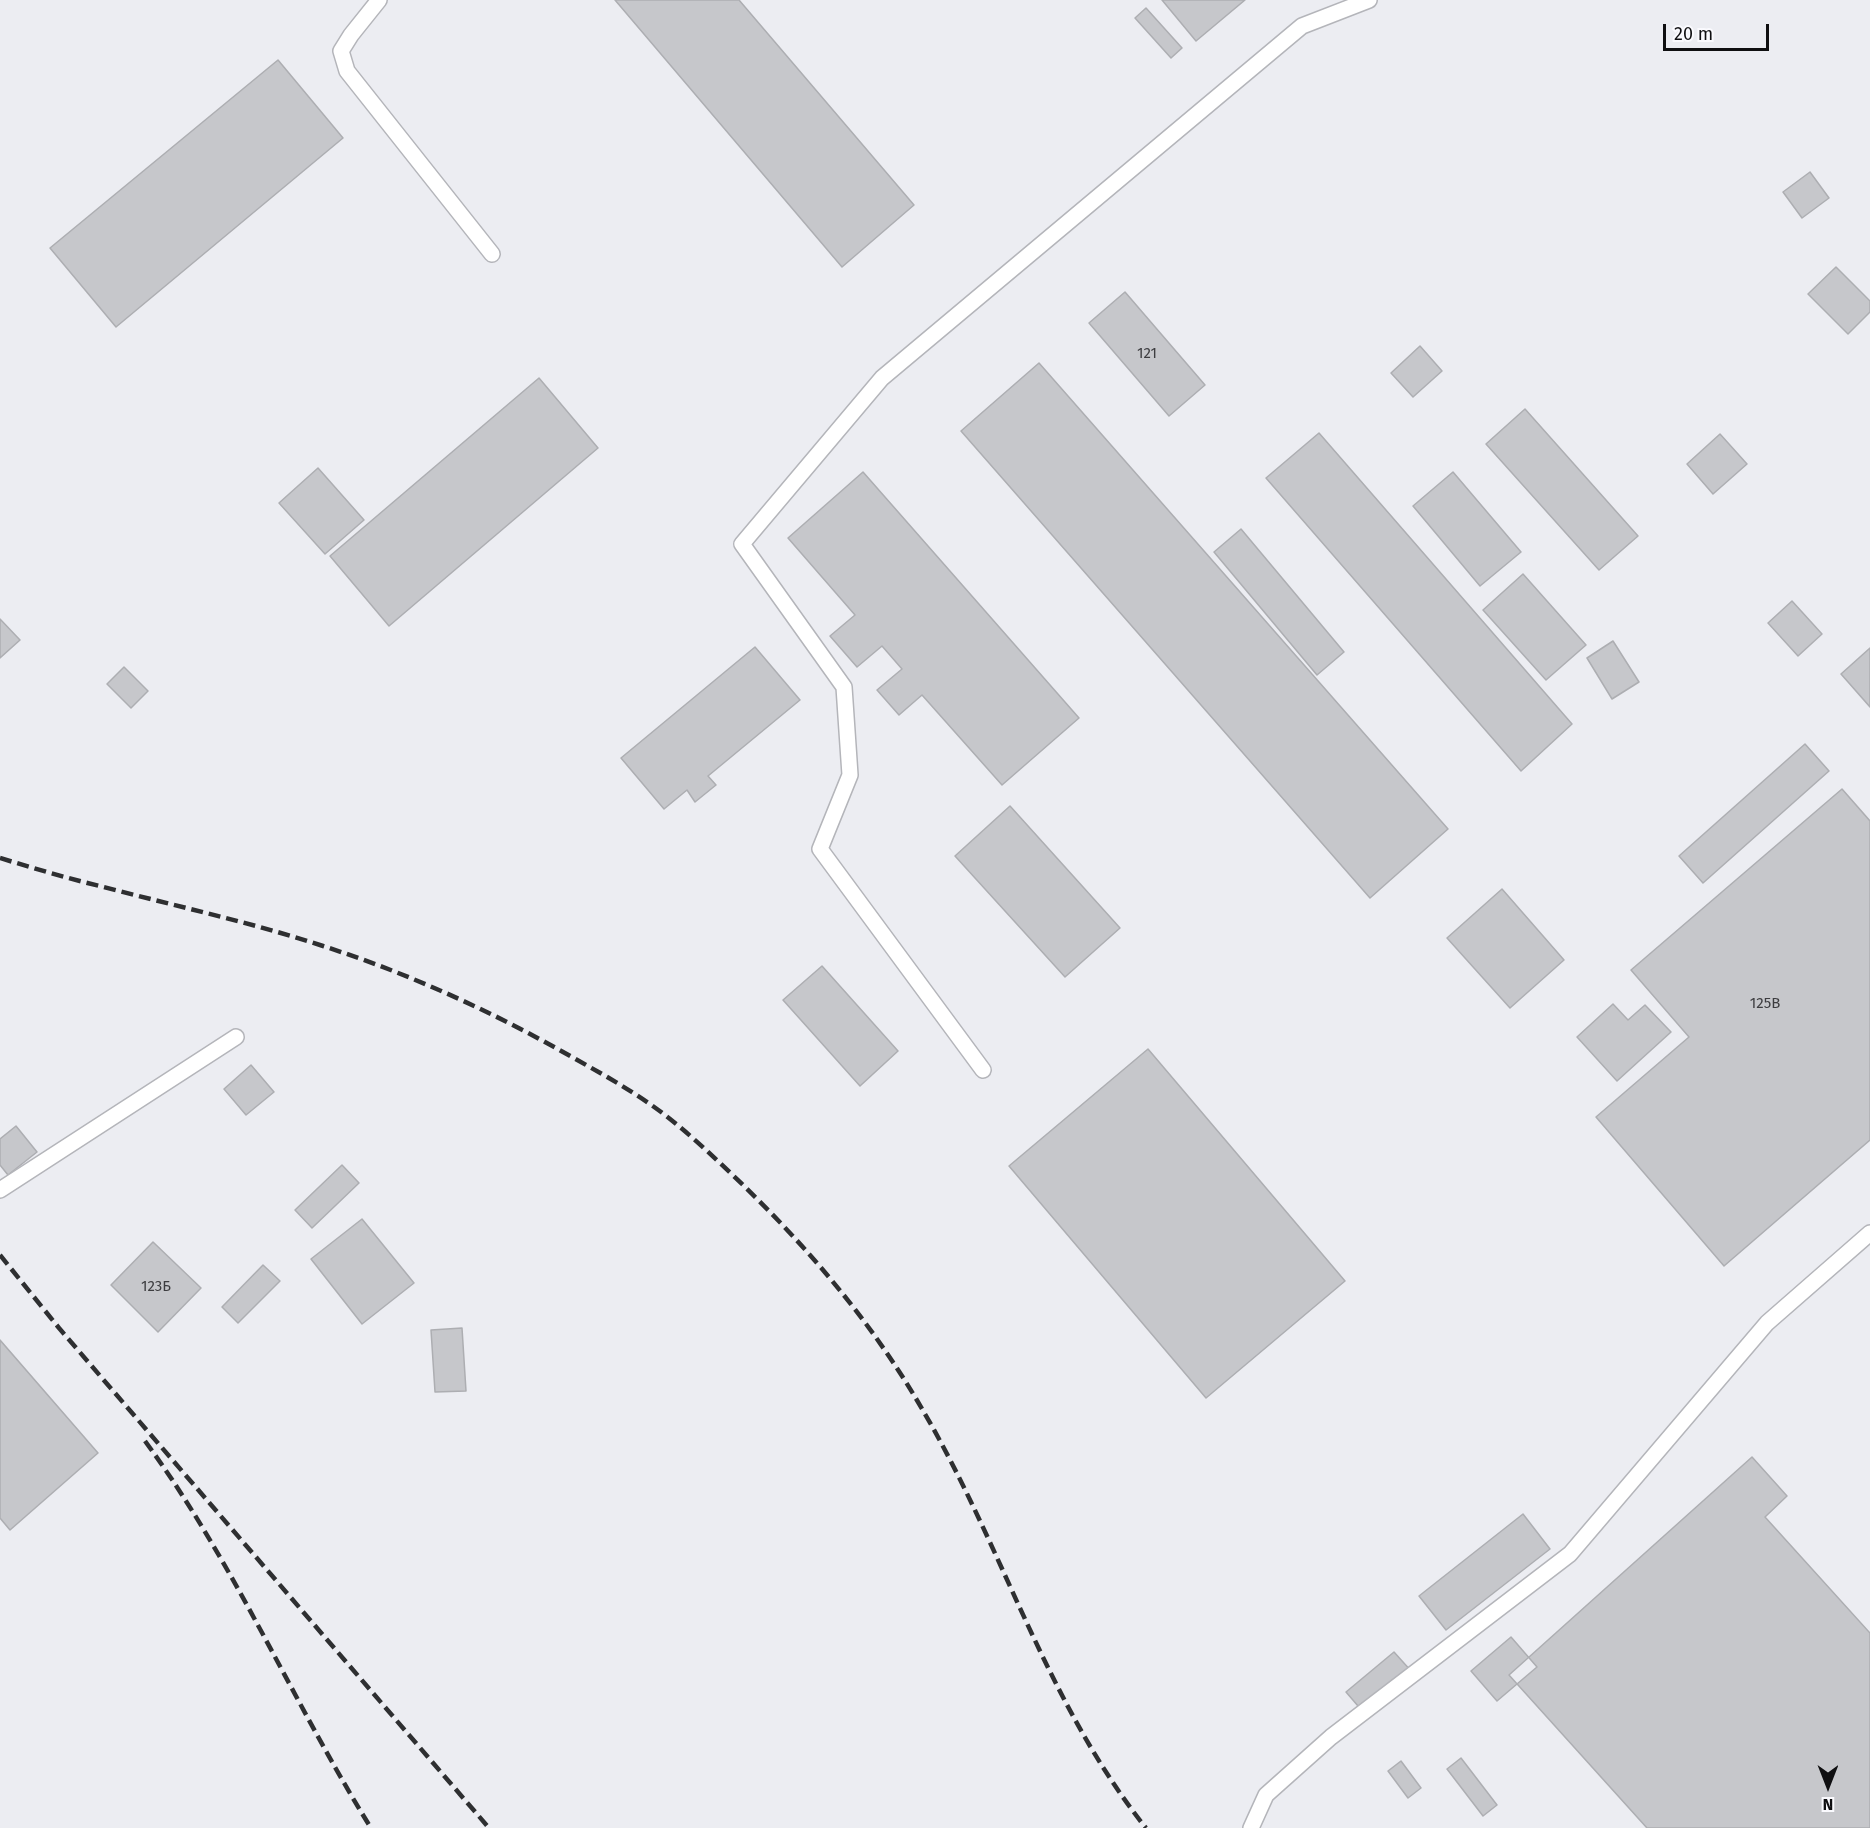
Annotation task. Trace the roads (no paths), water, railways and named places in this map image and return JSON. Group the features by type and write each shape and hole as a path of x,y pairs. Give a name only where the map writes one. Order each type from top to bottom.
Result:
{"lane":[{"path":"379,0 341,51 347,71 492,254"},
{"path":"983,1070 820,849 850,775 843,687 742,544 882,378 1302,26 1369,0"},
{"path":"0,1190 236,1037"},
{"path":"1251,1828 1266,1795 1331,1737 1570,1554 1767,1323 1870,1233"}],"railway":[{"path":"0,858 75,880 296,937 413,979 500,1018 556,1048 639,1097 685,1131 794,1237 842,1293 886,1351 925,1414 953,1466 1053,1678 1081,1730 1111,1780 1146,1828"},
{"path":"0,1255 59,1328 489,1828"},
{"path":"145,1441 207,1535 342,1780 371,1828"}]}
